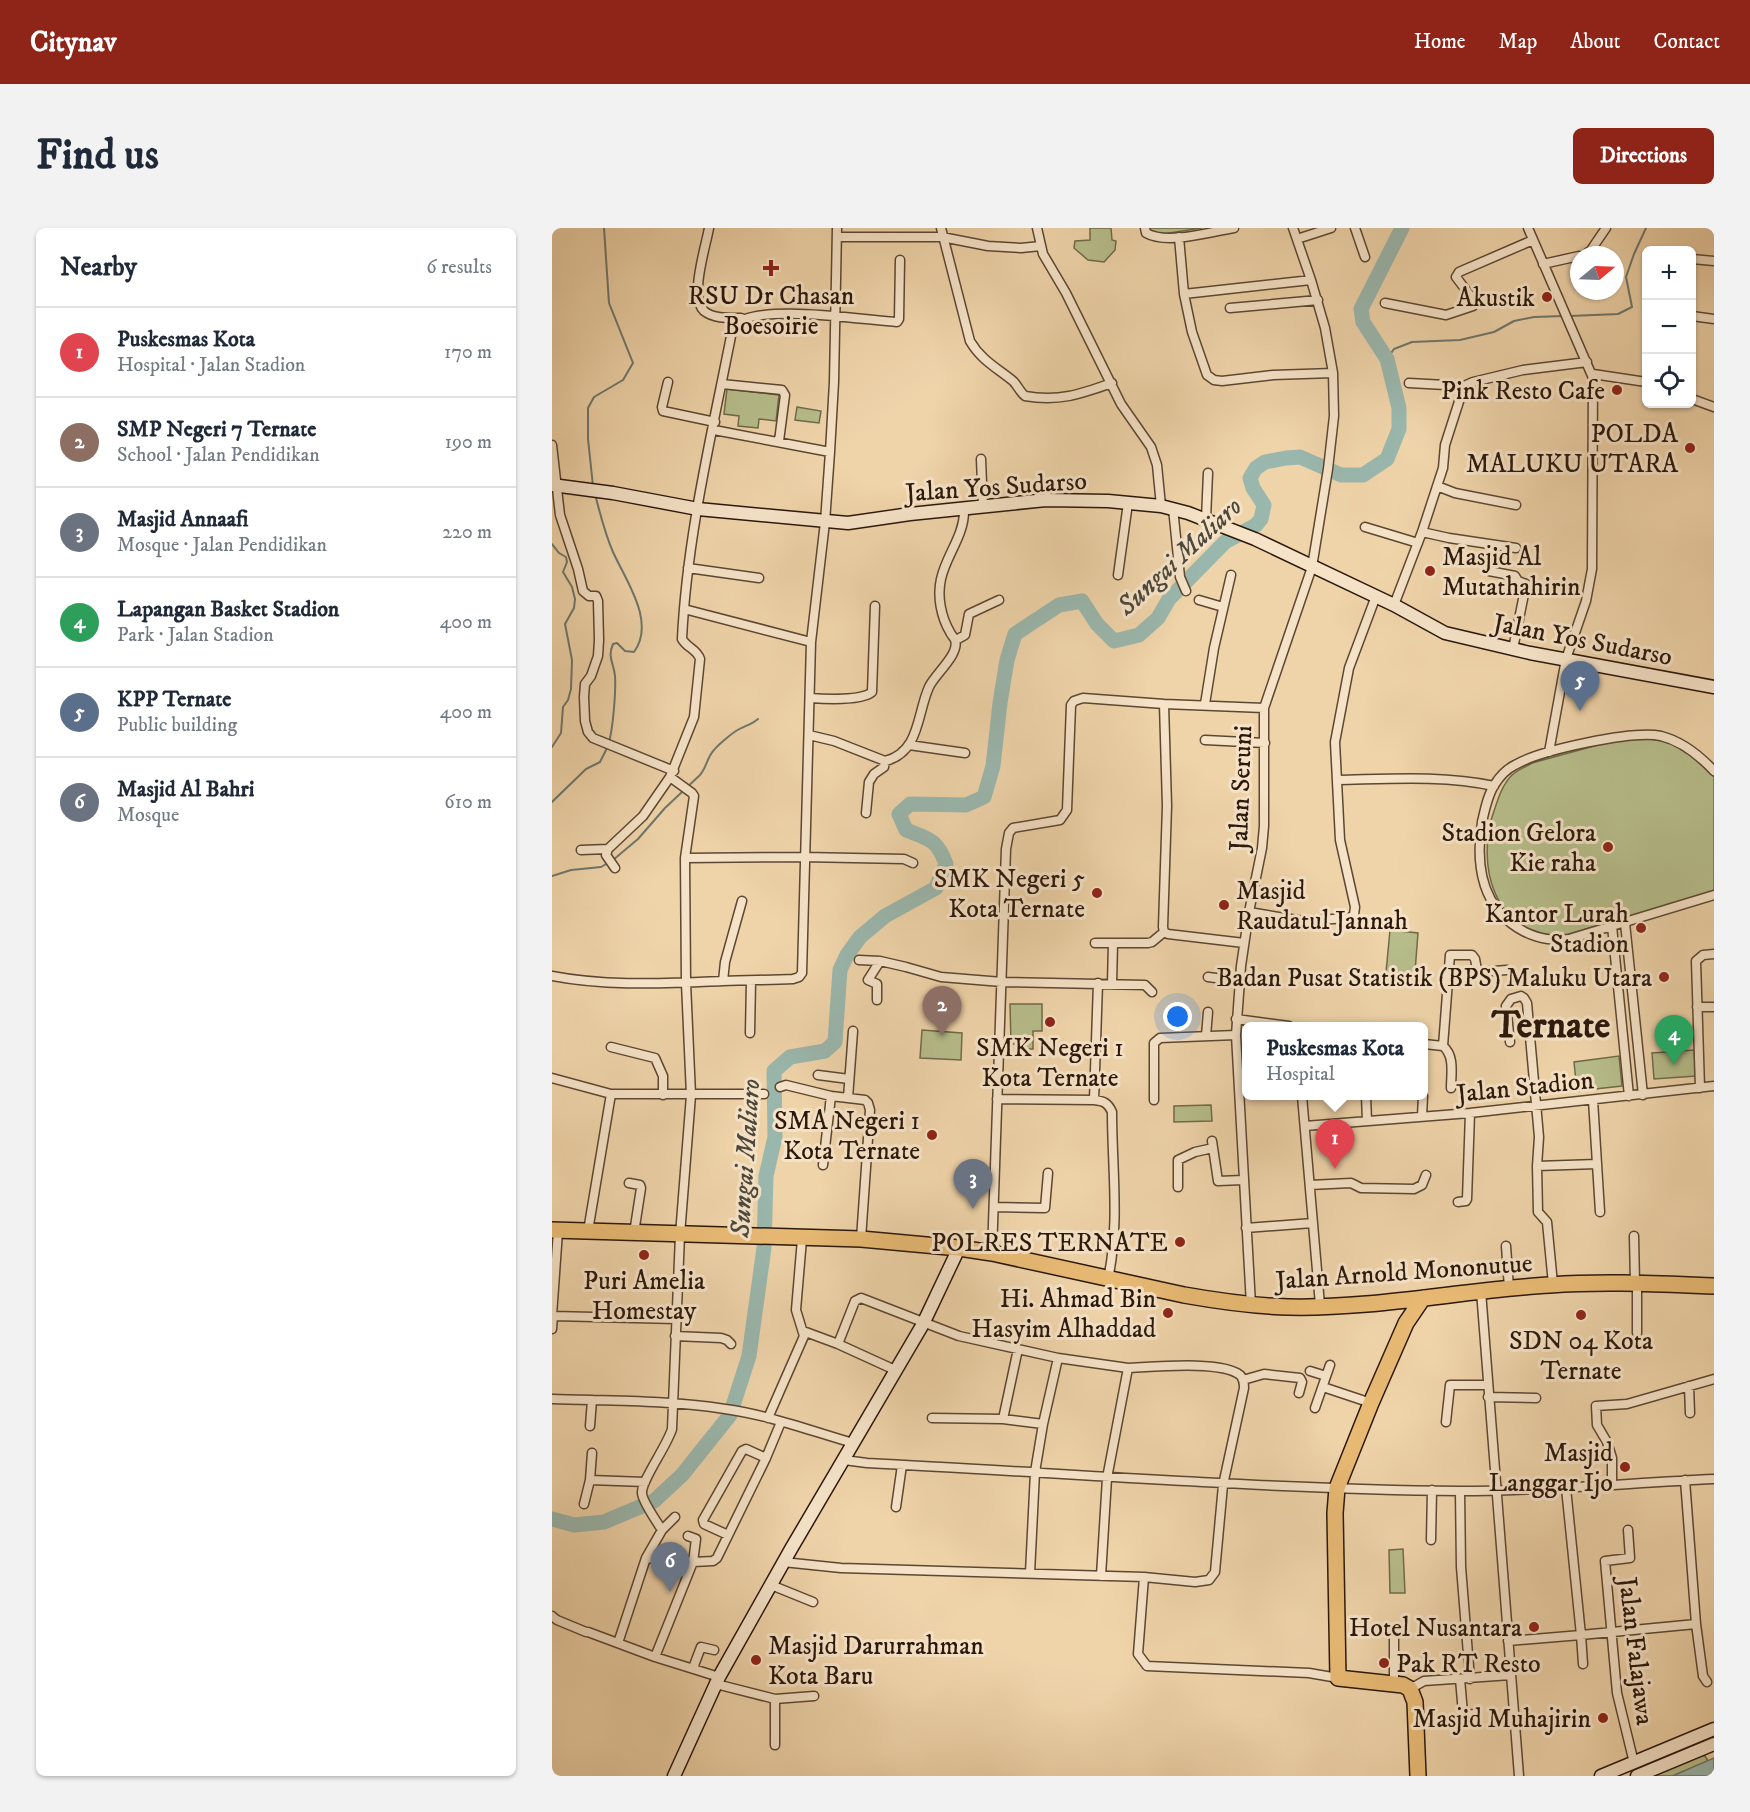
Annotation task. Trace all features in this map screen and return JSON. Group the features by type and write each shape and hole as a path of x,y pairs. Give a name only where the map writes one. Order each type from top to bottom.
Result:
{"highway":[{"name":"Jalan Arnold Mononutue","path":"555,1231 861,1239 959,1248 992,1253 1184,1295 1251,1305 1290,1307 1393,1301 1552,1284 1636,1283 1714,1286"},
{"path":"1418,1776 1415,1702 1410,1689 1394,1684 1338,1678 1335,1514 1337,1488 1371,1403 1406,1323 1423,1298"},
{"path":"1393,1301 1406,1323"}],"street":[{"path":"710,228 698,285 699,303 702,308 717,317 741,318 796,314 899,321 900,260"},
{"path":"1037,228 1043,254 1066,293 1127,413 1151,447 1167,507 1180,578 1185,591"},
{"path":"1144,228 1150,235 1165,238 1234,228"},
{"name":"Jalan Seruni","path":"1251,1305 1236,1019 1244,943 1262,848 1264,708 1312,567 1328,473 1334,416 1333,373 1318,300 1293,228"},
{"path":"1297,239 1331,228"},
{"path":"1355,228 1365,257"},
{"path":"1528,228 1593,374 1592,569 1586,601 1566,659 1549,752"},
{"path":"1593,246 1605,228"},
{"path":"552,976 566,979 686,983 793,980 802,973 803,857 809,735 810,642 825,522 830,452 837,232 942,233 988,246 1021,248 1041,246"},
{"path":"942,233 970,341 978,355 1012,381 1022,394 1038,399 1069,398 1112,383"},
{"path":"1179,237 1184,294 1192,332 1206,372 1214,380 1333,373"},
{"path":"1385,303 1446,315 1469,308 1475,302 1456,277 1459,272 1533,240"},
{"path":"1543,264 1570,258"},
{"path":"1696,259 1714,261"},
{"path":"1184,294 1311,280"},
{"path":"1230,308 1318,300"},
{"path":"1696,317 1714,319"},
{"path":"615,868 606,855 608,849 643,816 672,774 694,717 700,676 699,656 682,639 688,568 733,326 741,318"},
{"path":"1409,383 1464,386 1473,381 1523,370 1587,362"},
{"path":"1593,374 1642,381"},
{"path":"668,382 663,411 714,426 830,452"},
{"path":"722,384 782,390 785,395 779,441"},
{"path":"1394,605 1443,468 1445,445 1464,386"},
{"path":"1696,400 1714,407"},
{"path":"552,445 560,515 583,591 589,596 598,598 600,640 591,676 585,684 584,712 588,732 593,738 672,774 692,793 693,805 685,858 686,983 691,1095 680,1235 673,1403 670,1437 642,1490 643,1498 662,1530"},
{"path":"981,459 983,507"},
{"path":"1206,519 1208,473"},
{"name":"Jalan Yos Sudarso","path":"555,485 698,509 848,523 1046,500 1081,500 1167,507 1206,519 1255,539 1376,596 1445,633 1513,649 1714,687"},
{"path":"1437,486 1516,505"},
{"path":"1118,575 1128,503"},
{"path":"809,735 834,741 885,761 902,753 914,739 928,689 954,651 956,640 944,619 940,586 944,568 962,528 964,509"},
{"path":"1365,527 1418,543"},
{"path":"1422,532 1516,548"},
{"path":"688,568 759,578"},
{"path":"1486,573 1526,584 1513,649"},
{"path":"1205,704 1214,648 1231,575"},
{"path":"1249,912 1303,921 1348,918 1354,915 1355,907 1340,840 1335,742 1345,686 1359,639 1376,596"},
{"path":"956,640 965,635 969,614 999,600"},
{"path":"1199,600 1223,607"},
{"path":"810,698 852,698 867,696 872,692 875,606"},
{"path":"684,609 810,642"},
{"path":"992,1253 1006,849 1009,833 1017,826 1060,820 1065,816 1068,805 1071,705 1074,700 1083,698 1264,708"},
{"path":"1164,704 1167,806 1162,927 1164,932"},
{"path":"1714,771 1677,743 1664,737 1646,734 1620,736 1549,752 1514,766 1502,775 1494,786 1485,807 1480,865 1485,890 1498,912 1518,928 1549,940 1569,939 1714,895"},
{"path":"1205,740 1265,743"},
{"path":"909,745 965,753"},
{"path":"866,813 869,782 874,774 884,767 885,761"},
{"path":"1338,780 1440,779 1494,786"},
{"path":"581,850 608,849"},
{"path":"685,858 803,857 904,859 913,862"},
{"path":"723,981 725,962 742,901"},
{"path":"1625,923 1643,1095"},
{"path":"1612,926 1629,1096"},
{"path":"1164,932 1200,939 1244,943"},
{"path":"1095,943 1152,942 1164,932"},
{"path":"1112,984 1113,944"},
{"path":"1443,1047 1448,957 1451,954 1472,956 1480,972 1507,970"},
{"path":"1700,1088 1696,960 1703,955 1714,954"},
{"path":"859,960 880,961 940,977 1002,982 1145,984 1152,992"},
{"path":"877,1000 877,984 868,980 880,961"},
{"path":"1208,977 1239,981"},
{"path":"750,1033 751,981"},
{"path":"1094,1100 1098,983"},
{"path":"1510,1042 1506,1005 1510,999 1521,996 1527,1002 1537,1106 1538,1212 1547,1222 1552,1284"},
{"path":"1697,1007 1714,1007"},
{"path":"1206,1036 1208,1012"},
{"path":"1236,1019 1258,1022"},
{"path":"848,1098 854,1031"},
{"path":"1154,1100 1154,1043 1156,1040 1236,1035"},
{"path":"1428,1045 1447,1049 1451,1059 1451,1088"},
{"path":"611,1047 655,1058 663,1076 663,1095"},
{"path":"818,1075 849,1079"},
{"path":"552,1078 611,1094 764,1094"},
{"path":"780,1087 786,1085 831,1096 865,1100 869,1105 861,1239"},
{"name":"Jalan Stadion","path":"1305,1126 1470,1113 1714,1086"},
{"path":"588,1231 611,1094"},
{"path":"823,1165 831,1096"},
{"path":"997,1099 1094,1100 1107,1103 1112,1112 1115,1231 1114,1253 1108,1279"},
{"path":"1302,1100 1320,1305"},
{"path":"1366,1100 1367,1121"},
{"path":"1422,1116 1423,1100"},
{"path":"1593,1100 1600,1212"},
{"path":"1458,1202 1467,1199 1470,1113"},
{"path":"1178,1188 1178,1160 1212,1145 1218,1181 1243,1180"},
{"path":"808,1151 824,1152"},
{"path":"1537,1166 1597,1164"},
{"path":"994,1207 1044,1208 1048,1173"},
{"path":"1310,1185 1351,1183 1361,1188 1414,1189 1422,1185 1426,1175"},
{"path":"629,1183 640,1185 642,1188 634,1233"},
{"path":"1246,1228 1313,1223"},
{"path":"552,1329 555,1231"},
{"path":"1634,1236 1637,1333"},
{"path":"768,1418 804,1338 796,1310 802,1239"},
{"path":"1506,1246 1509,1288"},
{"path":"674,1776 718,1680 783,1562 923,1324 959,1248"},
{"path":"1481,1291 1519,1776"},
{"path":"783,1562 841,1568 1144,1577 1195,1582 1213,1577 1223,1485 1244,1388 1243,1380 1238,1374 1206,1366 1128,1368 1058,1358 958,1336 864,1299 855,1301 838,1344"},
{"path":"553,1316 676,1319"},
{"path":"803,1331 895,1370"},
{"path":"675,1336 721,1338 731,1344"},
{"path":"1003,1419 1018,1349"},
{"path":"1030,1573 1035,1472 1058,1358"},
{"path":"1315,1408 1330,1365"},
{"path":"1101,1576 1107,1478 1128,1368"},
{"path":"1310,1371 1326,1376"},
{"path":"1243,1380 1264,1374 1300,1378 1302,1382 1299,1393"},
{"path":"1612,1485 1612,1458 1598,1425 1596,1406 1627,1404 1714,1379"},
{"path":"1446,1422 1450,1385 1487,1385"},
{"path":"1689,1386 1690,1413"},
{"path":"1323,1387 1371,1403"},
{"path":"1488,1397 1536,1398"},
{"path":"552,1399 673,1403 723,1408 768,1418 853,1443"},
{"path":"590,1426 592,1400"},
{"path":"932,1418 1003,1419 1043,1424"},
{"path":"646,1558 693,1562 716,1559 766,1458 781,1422"},
{"path":"728,1535 704,1524 703,1520 742,1451 746,1449 766,1458"},
{"path":"584,1504 590,1480 591,1453"},
{"path":"844,1460 1223,1485 1460,1491 1566,1488 1714,1479"},
{"path":"896,1507 902,1465"},
{"path":"590,1480 645,1482"},
{"path":"1685,1480 1696,1624 1703,1676 1707,1682"},
{"path":"1566,1488 1583,1664"},
{"path":"1431,1540 1432,1490"},
{"path":"1460,1491 1461,1568 1470,1679"},
{"path":"618,1643 646,1558 662,1530 675,1517"},
{"name":"Jalan Falajawa","path":"1628,1530 1630,1558 1605,1561 1620,1707 1634,1763"},
{"path":"655,1657 693,1562 696,1539 688,1536"},
{"path":"1144,1577 1138,1654 1147,1666 1298,1673 1338,1678"},
{"path":"771,1585 813,1602"},
{"path":"554,1621 693,1668 718,1680 775,1700 814,1696"},
{"path":"1508,1641 1696,1624"},
{"path":"1394,1636 1394,1684"},
{"path":"693,1668 701,1647 714,1650"},
{"path":"1410,1689 1424,1681 1511,1675"},
{"path":"1460,1679 1463,1713 1465,1715 1474,1714"},
{"path":"775,1700 775,1745"},
{"path":"1601,1776 1714,1729"},
{"path":"1637,1776 1714,1744"}],"green space":[{"path":"1090,228 1111,228 1112,240 1116,241 1115,250 1104,262 1088,260 1074,248 1075,241 1090,240"},
{"path":"1145,228 1202,228 1156,235"},
{"path":"727,389 779,395 776,421 759,419 758,428 738,426 739,416 724,414"},
{"path":"797,407 821,411 819,423 795,420"},
{"path":"1627,737 1656,740 1676,746 1693,757 1714,777 1714,891 1566,935 1541,934 1522,925 1506,912 1489,874 1487,852 1489,829 1504,786 1512,775 1532,763"},
{"path":"1390,930 1418,933 1414,985 1385,983"},
{"path":"1010,1004 1042,1004 1042,1031 1033,1031 1033,1049 1024,1049 1024,1044 1011,1044"},
{"path":"922,1030 962,1033 961,1060 920,1058"},
{"path":"1694,1050 1696,1076 1654,1079 1652,1053"},
{"path":"1619,1056 1622,1086 1577,1091 1574,1062"},
{"path":"1211,1105 1212,1121 1174,1122 1174,1106"},
{"path":"1403,1549 1405,1593 1390,1593 1389,1550"},
{"path":"1701,1755 1705,1756 1708,1761 1673,1776 1647,1776"}],"water":[{"path":"1714,1758 1714,1776 1673,1776 1677,1774"}],"waterway":[{"path":"593,486 588,439 588,408 594,397 623,380 633,363 609,303 604,228"},
{"name":"Sungai Maliaro","path":"552,1519 574,1525 604,1522 654,1501 682,1475 730,1415 749,1356 764,1248 766,1176 775,1137 774,1071 790,1057 825,1051 835,1042 840,970 847,955 860,937 885,916 936,888 946,864 943,856 931,841 906,830 899,814 910,804 966,805 984,797 993,766 1007,660 1015,634 1059,605 1082,601 1097,624 1114,641 1139,635 1158,618 1169,599 1225,542 1256,525 1261,519 1264,505 1253,488 1250,478 1256,468 1265,462 1300,457 1341,475 1363,475 1387,459 1399,429 1399,408 1387,359 1363,322 1361,309 1402,228"},
{"path":"1570,316 1618,314 1632,307 1626,277 1646,228"},
{"path":"1387,359 1394,349 1412,342 1460,340 1494,332 1514,321 1534,317 1564,316"},
{"path":"595,494 610,545 637,602 642,628 640,640 634,652 625,651 617,643 613,644 611,649 615,691 609,742"},
{"path":"552,544 559,553 566,557 567,562 563,572 572,587 575,599 574,608 565,624 572,660 571,689 563,707 561,733 552,747"},
{"path":"552,876 571,870 601,867 613,860 638,839 665,808 700,775 718,745 734,732 758,719"},
{"path":"552,802 586,769 600,762 607,748"}],"place":[{"name":"RSU Dr Chasan Boesoirie","path":"771,268"},
{"name":"Akustik","path":"1547,297"},
{"name":"Pink Resto Cafe","path":"1617,390"},
{"name":"POLDA MALUKU UTARA","path":"1690,448"},
{"name":"Masjid Al Mutathahirin","path":"1430,571"},
{"name":"KPP Ternate","path":"1580,711"},
{"name":"Stadion Gelora Kie raha","path":"1608,847"},
{"name":"SMK Negeri 5 Kota Ternate","path":"1097,893"},
{"name":"Masjid Raudatul Jannah","path":"1224,905"},
{"name":"Kantor Lurah Stadion","path":"1641,928"},
{"name":"Badan Pusat Statistik (BPS) Maluku Utara","path":"1664,977"},
{"name":"SMK Negeri 1 Kota Ternate","path":"1050,1022"},
{"name":"SMP Negeri 7 Ternate","path":"942,1036"},
{"name":"Lapangan Basket Stadion","path":"1674,1065"},
{"name":"SMA Negeri 1 Kota Ternate","path":"932,1135"},
{"name":"Puskesmas Kota","path":"1335,1169"},
{"name":"Masjid Annaafi","path":"973,1209"},
{"name":"POLRES TERNATE","path":"1180,1242"},
{"name":"Puri Amelia Homestay","path":"644,1255"},
{"name":"Hi. Ahmad Bin Hasyim Alhaddad","path":"1168,1313"},
{"name":"SDN 04 Kota Ternate","path":"1581,1315"},
{"name":"Masjid Langgar Ijo","path":"1625,1467"},
{"name":"Masjid Al Bahri","path":"670,1592"},
{"name":"Hotel Nusantara","path":"1534,1627"},
{"name":"Masjid Darurrahman Kota Baru","path":"756,1660"},
{"name":"Pak RT Resto","path":"1384,1663"},
{"name":"Masjid Muhajirin","path":"1603,1718"}],"district":[{"name":"Ternate","path":"1551,1024"}]}
